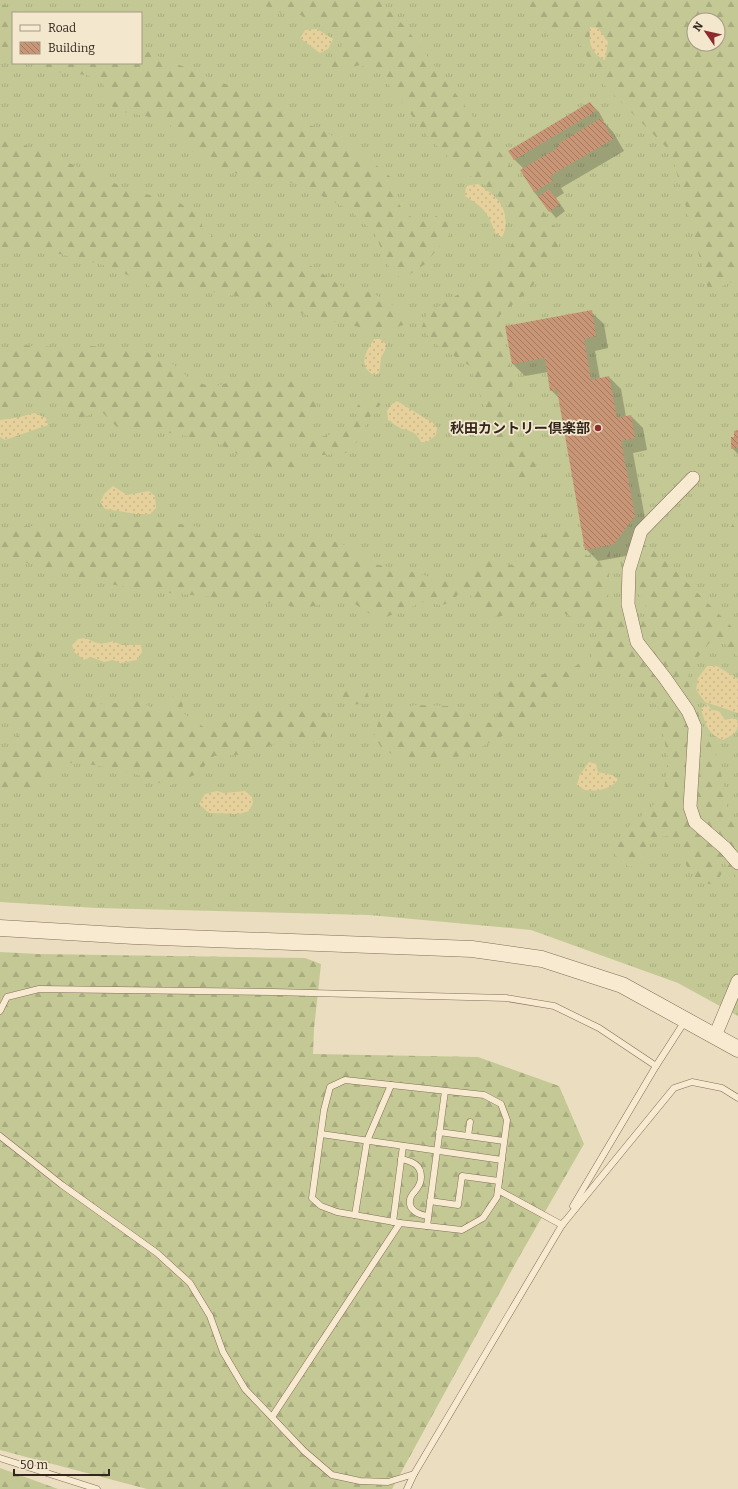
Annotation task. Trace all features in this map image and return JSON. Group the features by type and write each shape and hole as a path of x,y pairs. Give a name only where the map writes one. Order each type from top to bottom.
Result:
{"street":[{"path":"693,478 640,531 629,570 628,604 637,642 688,711 695,727 690,807 695,822 726,848 738,864"},
{"path":"0,928 134,936 472,949 542,959 622,985 738,1049"},
{"path":"715,1036 738,981"}],"lane":[{"path":"0,1011 7,997 39,990 226,992 506,998 554,1006 599,1028 656,1066"},
{"path":"407,1489 414,1474 656,1066 685,1021"},
{"path":"345,1080 392,1085 484,1095 500,1104 507,1120 497,1197 483,1218 462,1230 400,1223 337,1212 321,1206 312,1198 324,1110 330,1087 345,1080"},
{"path":"562,1225 674,1088 692,1082 722,1088 738,1098"},
{"path":"354,1215 367,1140 392,1085"},
{"path":"427,1226 445,1091"},
{"path":"468,1136 470,1122"},
{"path":"439,1132 504,1141"},
{"path":"321,1134 502,1160"},
{"path":"0,1136 62,1185 156,1253 190,1283 210,1316 223,1352 245,1389 304,1451 332,1474 360,1481 388,1482 414,1474"},
{"path":"393,1222 403,1146"},
{"path":"402,1159 414,1163 420,1169 421,1178 419,1187 413,1193 410,1200 411,1208 419,1215 428,1216"},
{"path":"430,1201 458,1205 462,1176 499,1181"},
{"path":"498,1190 562,1225"},
{"path":"272,1417 400,1223"},
{"path":"0,1458 97,1489"}],"green space":[{"name":"秋田カントリー倶楽部","path":"0,0 611,0 738,228 738,1016 678,983 531,930 369,915 97,908 0,902"},
{"path":"255,0 379,0 406,28 562,237 548,266 527,292 499,316 513,381 508,422 537,467 521,488 497,445 470,366 438,346 421,329 427,314 473,285 502,263 517,234 506,205 495,192 460,169 427,136 380,73 360,65 336,71 330,65 341,51 342,41 318,23 296,13 281,13"},
{"path":"525,0 738,0 738,279 709,292 671,152 605,86 568,25 562,32 547,35"},
{"path":"0,4 31,12 12,12 12,53 0,50"},
{"path":"142,49 271,103 286,116 325,131 370,160 394,180 394,196 406,215 418,219 430,219 441,214 452,223 449,235 425,264 403,279 391,271 374,232 348,209 298,184 229,172 197,157 170,125 155,118 119,111 110,105 103,84 87,75 47,71 35,64 142,64"},
{"path":"0,138 5,138 58,158 132,191 177,201 200,217 203,229 221,243 255,236 299,258 344,288 370,292 387,301 405,314 406,324 383,332 326,320 241,297 190,288 160,293 146,284 111,267 48,251 0,251"},
{"path":"15,345 77,348 92,346 147,352 173,364 191,380 212,387 246,378 292,380 311,392 318,408 305,428 317,438 336,433 350,425 360,415 357,406 369,397 381,404 369,418 358,441 346,453 323,455 305,450 291,437 284,438 283,448 298,459 299,470 283,471 241,456 216,442 150,429 117,427 102,412 78,419 58,404 39,398 0,409 0,348"},
{"path":"738,515 738,546 728,532"},
{"path":"119,521 173,523 299,542 339,542 374,564 409,571 445,581 465,576 477,559 515,566 526,557 531,539 564,530 577,531 587,556 610,551 608,600 637,622 647,615 645,601 623,579 620,558 632,543 650,546 738,633 738,657 725,644 710,642 698,657 687,678 704,731 719,762 727,806 738,828 738,879 718,856 722,873 715,885 699,882 686,865 685,848 670,836 655,837 645,853 642,863 629,867 617,858 614,848 627,828 651,808 664,790 668,759 658,707 635,681 613,667 590,668 547,709 506,734 464,756 421,760 398,758 381,747 374,736 382,711 417,705 448,706 476,719 494,724 502,708 496,686 510,679 568,671 591,656 597,632 577,619 538,602 508,615 486,618 472,596 459,593 452,602 442,605 423,602 379,620 355,604 341,600 304,608 247,600 147,591 84,579 51,568 22,562 0,555 0,527 38,526 91,532"},
{"path":"33,644 39,649 45,667 58,684 78,698 107,705 128,700 142,702 160,713 171,701 176,689 182,693 183,713 205,728 233,720 264,707 315,708 327,714 333,729 328,742 278,742 252,753 214,756 197,774 168,786 133,773 94,765 62,762 28,791 0,790 0,768 8,754 10,740 23,733 25,723 0,717 0,678 18,663"},
{"path":"351,687 367,692 371,703 350,705 336,695"},
{"path":"0,952 38,954 305,958 321,964 314,1029 313,1054 478,1057 559,1086 584,1144 519,1257 392,1489 147,1489 0,1450"},
{"path":"0,1468 58,1489 0,1489"}],"sand":[{"path":"590,27 598,28 608,42 605,60 593,51 590,43"},
{"path":"317,29 333,39 328,49 320,53 300,38 305,30"},
{"path":"478,184 490,192 501,204 506,221 506,226 502,237 495,233 490,220 481,207 465,196 466,186"},
{"path":"374,339 380,339 386,344 381,359 379,373 374,375 369,371 364,363 368,349"},
{"path":"397,401 433,423 437,428 436,435 427,442 421,442 414,433 399,428 388,420 387,411 391,405"},
{"path":"34,413 46,418 48,425 5,440 0,437 0,420"},
{"path":"113,486 127,495 149,491 155,496 156,508 150,514 137,514 105,509 100,502 105,493"},
{"path":"86,638 93,642 99,643 113,641 122,645 141,645 142,652 137,660 120,663 113,660 104,662 91,657 84,660 74,652 72,645 78,639"},
{"path":"707,666 717,666 738,679 738,713 705,702 696,690 698,678"},
{"path":"707,704 712,710 719,711 725,720 734,718 738,721 737,729 732,735 723,740 710,731 701,709"},
{"path":"589,762 596,764 598,772 612,775 618,779 612,785 604,789 594,791 584,790 577,785 579,776"},
{"path":"217,791 224,793 245,791 252,797 253,803 249,811 239,814 209,813 199,804 205,794"}],"building":[{"path":"590,102 596,111 514,160 508,151"},
{"path":"601,118 613,139 550,176 553,181 534,192 520,170 559,147 558,144"},
{"path":"549,189 560,204 549,212 538,197"},
{"name":"秋田カントリー倶楽部","path":"592,310 596,336 584,339 591,380 609,376 617,418 631,415 635,438 621,441 635,516 614,544 585,550 557,390 550,391 545,358 512,364 505,326"},
{"path":"738,430 738,448 731,449 731,437 734,437 734,431"}],"place":[{"name":"秋田カントリー倶楽部","path":"598,428"}]}
